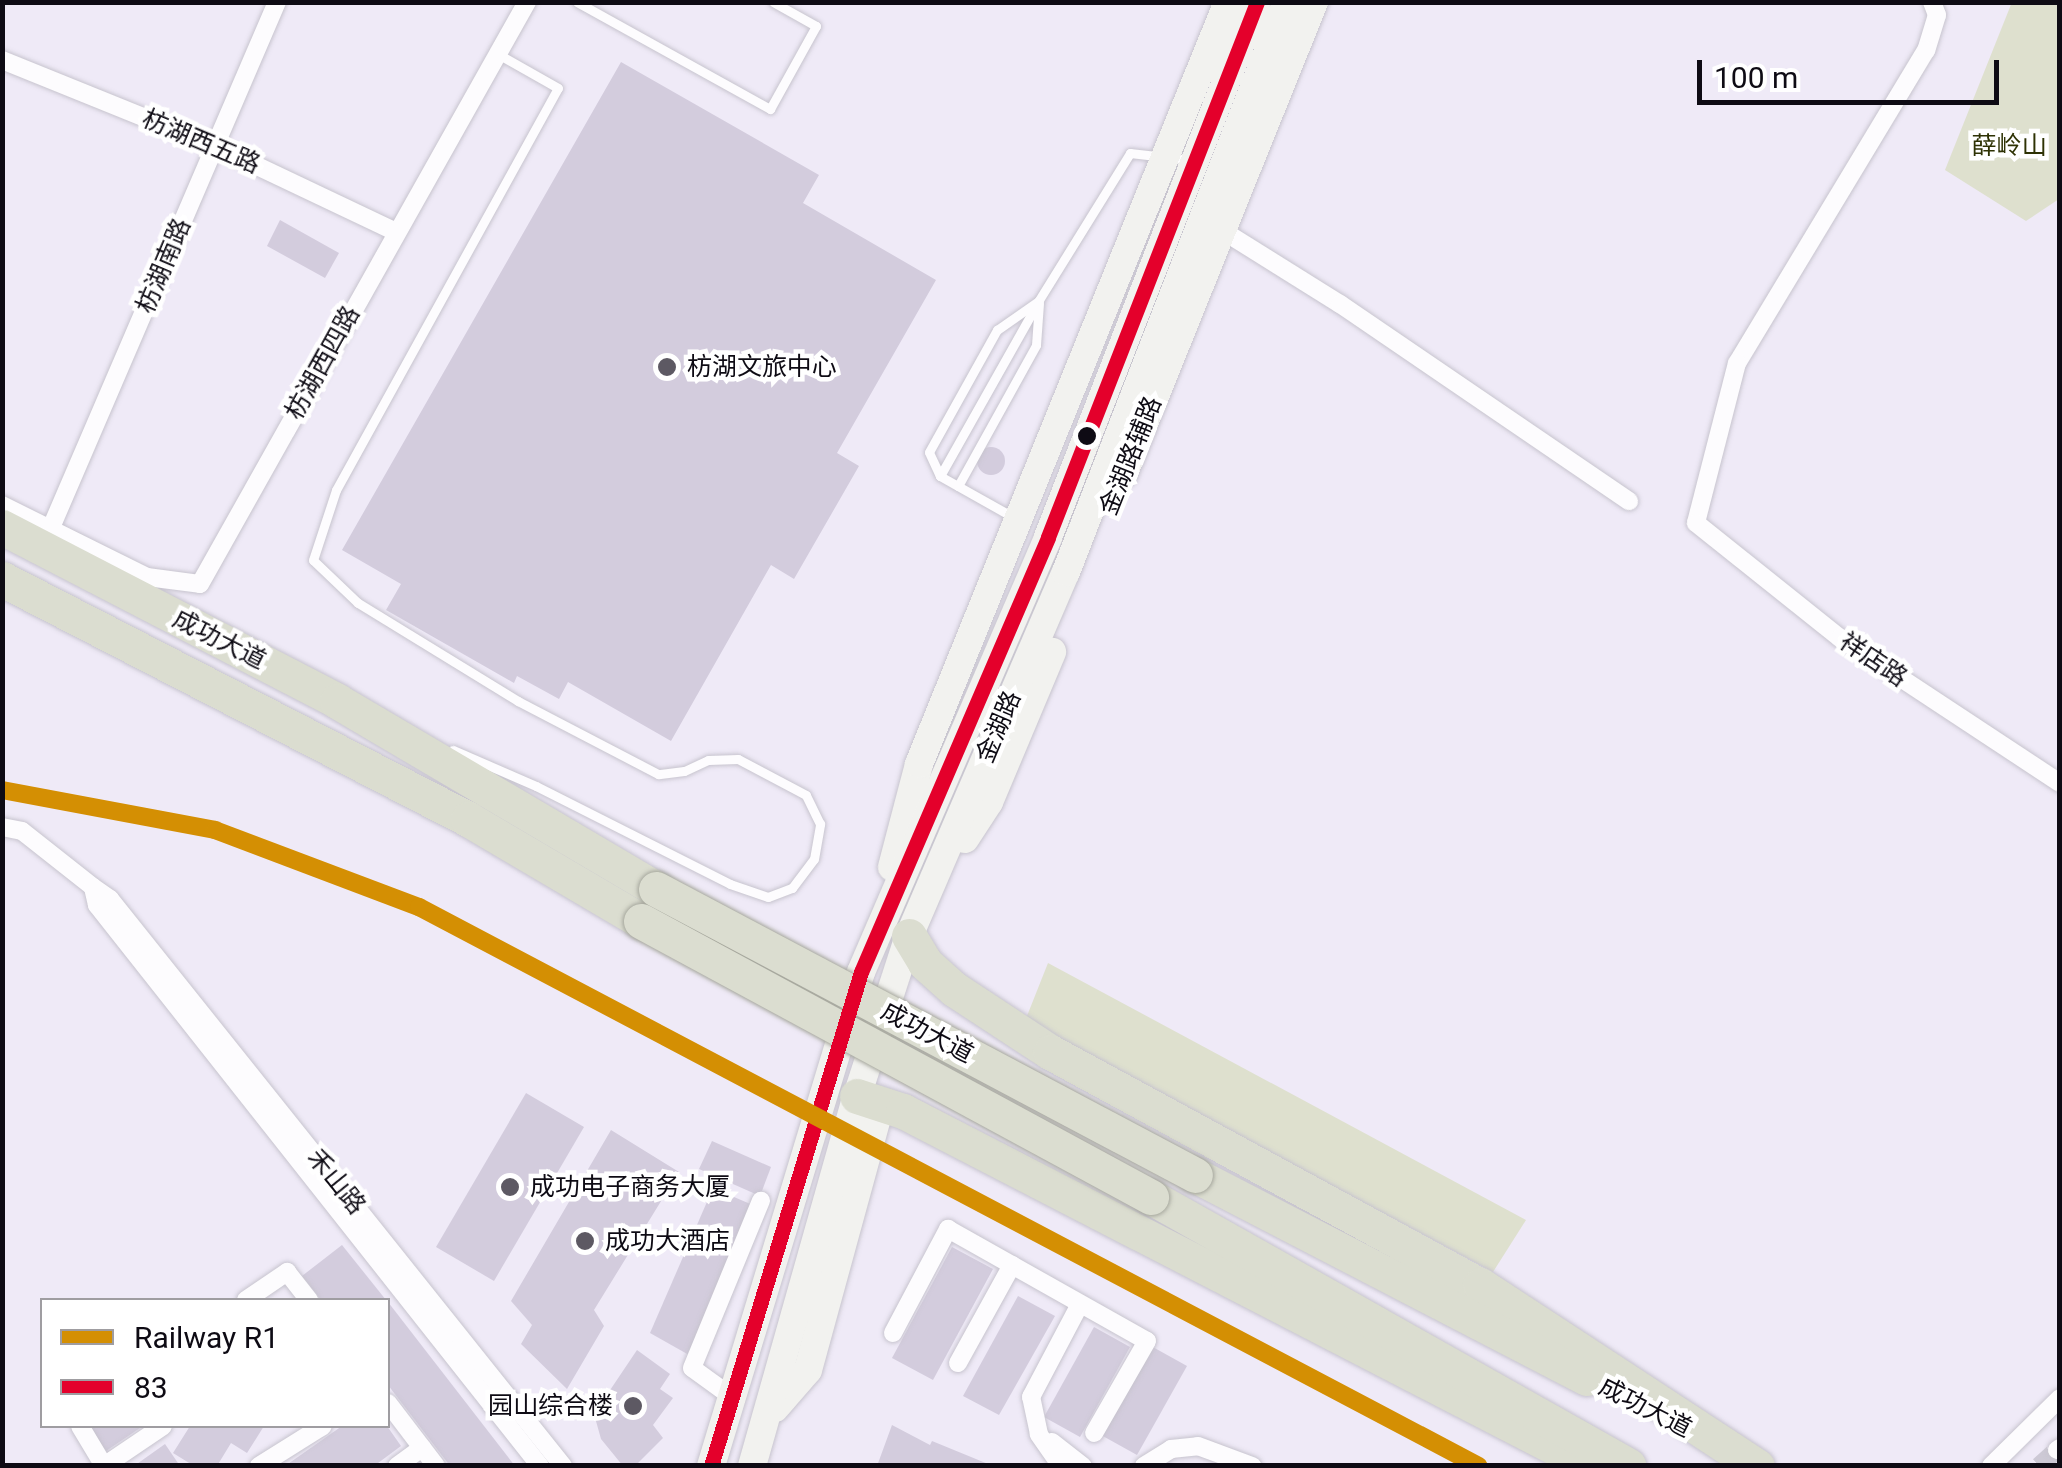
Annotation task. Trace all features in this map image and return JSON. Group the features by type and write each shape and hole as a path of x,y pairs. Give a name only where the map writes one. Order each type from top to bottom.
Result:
{"highway":[{"name":"成功大道","path":"2,527 337,701 656,889 1756,1466"},
{"name":"成功大道","path":"2,578 468,819 641,922 1151,1197 1629,1466"},
{"path":"896,926 925,963 954,990 1050,1052 1480,1285 1756,1466"},
{"path":"869,1100 903,1111 1591,1466"}],"main road":[{"path":"896,926 901,818 918,764 1228,2"},
{"name":"金湖路","path":"711,1465 818,1108 896,926 1257,2"},
{"name":"金湖路","path":"752,1466 869,1100 896,926 925,899 1066,572 1287,2"},
{"name":"金湖路辅路","path":"925,899 989,802 1314,2"},
{"path":"1018,520 1048,537"}],"street":[{"name":"枋湖南路","path":"50,530 277,2"},
{"name":"枋湖西四路","path":"50,530 146,577 200,584 527,2"},
{"name":"祥店路","path":"1932,2 1937,16 1926,50 1736,363 1696,523 1840,638 2060,784"},
{"name":"枋湖西五路","path":"2,60 215,146 396,232"},
{"path":"1223,232 1340,304 1629,502"},
{"path":"2,505 50,530"},
{"path":"2,827 22,831 100,897"},
{"name":"禾山路","path":"100,897 540,1466"},
{"name":"禾山路","path":"100,897 563,1466"},
{"path":"732,1398 692,1368 761,1202"},
{"path":"893,1333 948,1228 1147,1341 1094,1433"},
{"path":"958,1363 1012,1265"},
{"path":"249,1298 287,1272 307,1298"},
{"path":"1061,1466 1039,1434 1031,1397 1080,1304"},
{"path":"1991,1466 2060,1398"},
{"path":"390,1406 436,1466"},
{"path":"81,1428 104,1466 160,1428"},
{"path":"261,1465 319,1428"},
{"path":"1039,1434 1083,1466"},
{"path":"1144,1466 1171,1449 1198,1446 1252,1466"},
{"path":"397,1466 422,1448"}],"lane":[{"path":"577,2 770,109 816,26 773,2"},
{"path":"446,748 536,786 730,884 768,897 792,888 814,859 820,824 806,795 738,760 708,760 684,772 658,774 518,701 374,613 313,560 336,490 558,88 498,54"},
{"path":"940,476 1039,300 1130,152 1195,160"},
{"path":"1018,520 940,476 929,452 997,330 1039,300"},
{"path":"958,486 1036,344 1039,300"},
{"path":"337,701 428,740"}],"green space":[{"name":"薛岭山","path":"2012,2 2059,3 2059,199 2026,221 1945,170"},
{"path":"1048,963 1526,1220 1493,1272 1025,1021"}],"building":[{"name":"枋湖文旅中心","path":"621,62 819,175 803,203 936,280 837,453 859,466 794,579 771,565 671,741 568,682 559,699 517,676 514,683 386,610 401,584 342,550"},
{"path":"280,220 339,253 325,278 267,246"},
{"path":"991,447 1001,451 1005,461 1001,471 991,475 981,471 977,461 981,451"},
{"name":"成功电子商务大厦","path":"526,1093 584,1127 494,1281 436,1247"},
{"path":"611,1130 679,1172 594,1310 604,1326 567,1389 521,1344 532,1325 511,1301"},
{"path":"712,1141 771,1167 760,1196 699,1169"},
{"path":"713,1188 755,1206 689,1355 650,1333"},
{"path":"342,1245 384,1298 319,1298 302,1276"},
{"path":"952,1247 993,1269 933,1380 892,1358"},
{"path":"1018,1296 1055,1316 999,1415 963,1396"},
{"path":"390,1305 515,1466 450,1466 390,1388"},
{"path":"1094,1327 1130,1347 1080,1437 1044,1417"},
{"path":"1151,1346 1187,1366 1137,1455 1101,1435"},
{"name":"园山综合楼","path":"637,1350 670,1374 660,1389 673,1398 653,1425 663,1438 635,1466 623,1466 601,1439 594,1414"},
{"path":"892,1425 930,1445 932,1441 993,1466 877,1466"},
{"path":"90,1428 140,1428 106,1451"},
{"path":"189,1428 263,1428 247,1453 231,1443 217,1466 194,1466 173,1453"},
{"path":"339,1428 388,1428 401,1446 374,1466 285,1466"},
{"path":"165,1444 180,1466 134,1466"}],"tunnel":[{"path":"2039,1466 2057,1450"}],"rail line":[{"name":"R1","path":"2,790 215,830 419,907 1479,1466"}],"transit line":[{"name":"83","path":"711,1466 861,972 1048,537 1257,2"}],"place":[{"name":"枋湖文旅中心","path":"667,367"},
{"name":"成功电子商务大厦","path":"510,1187"},
{"name":"成功大酒店","path":"585,1241"},
{"name":"园山综合楼","path":"633,1406"}]}
